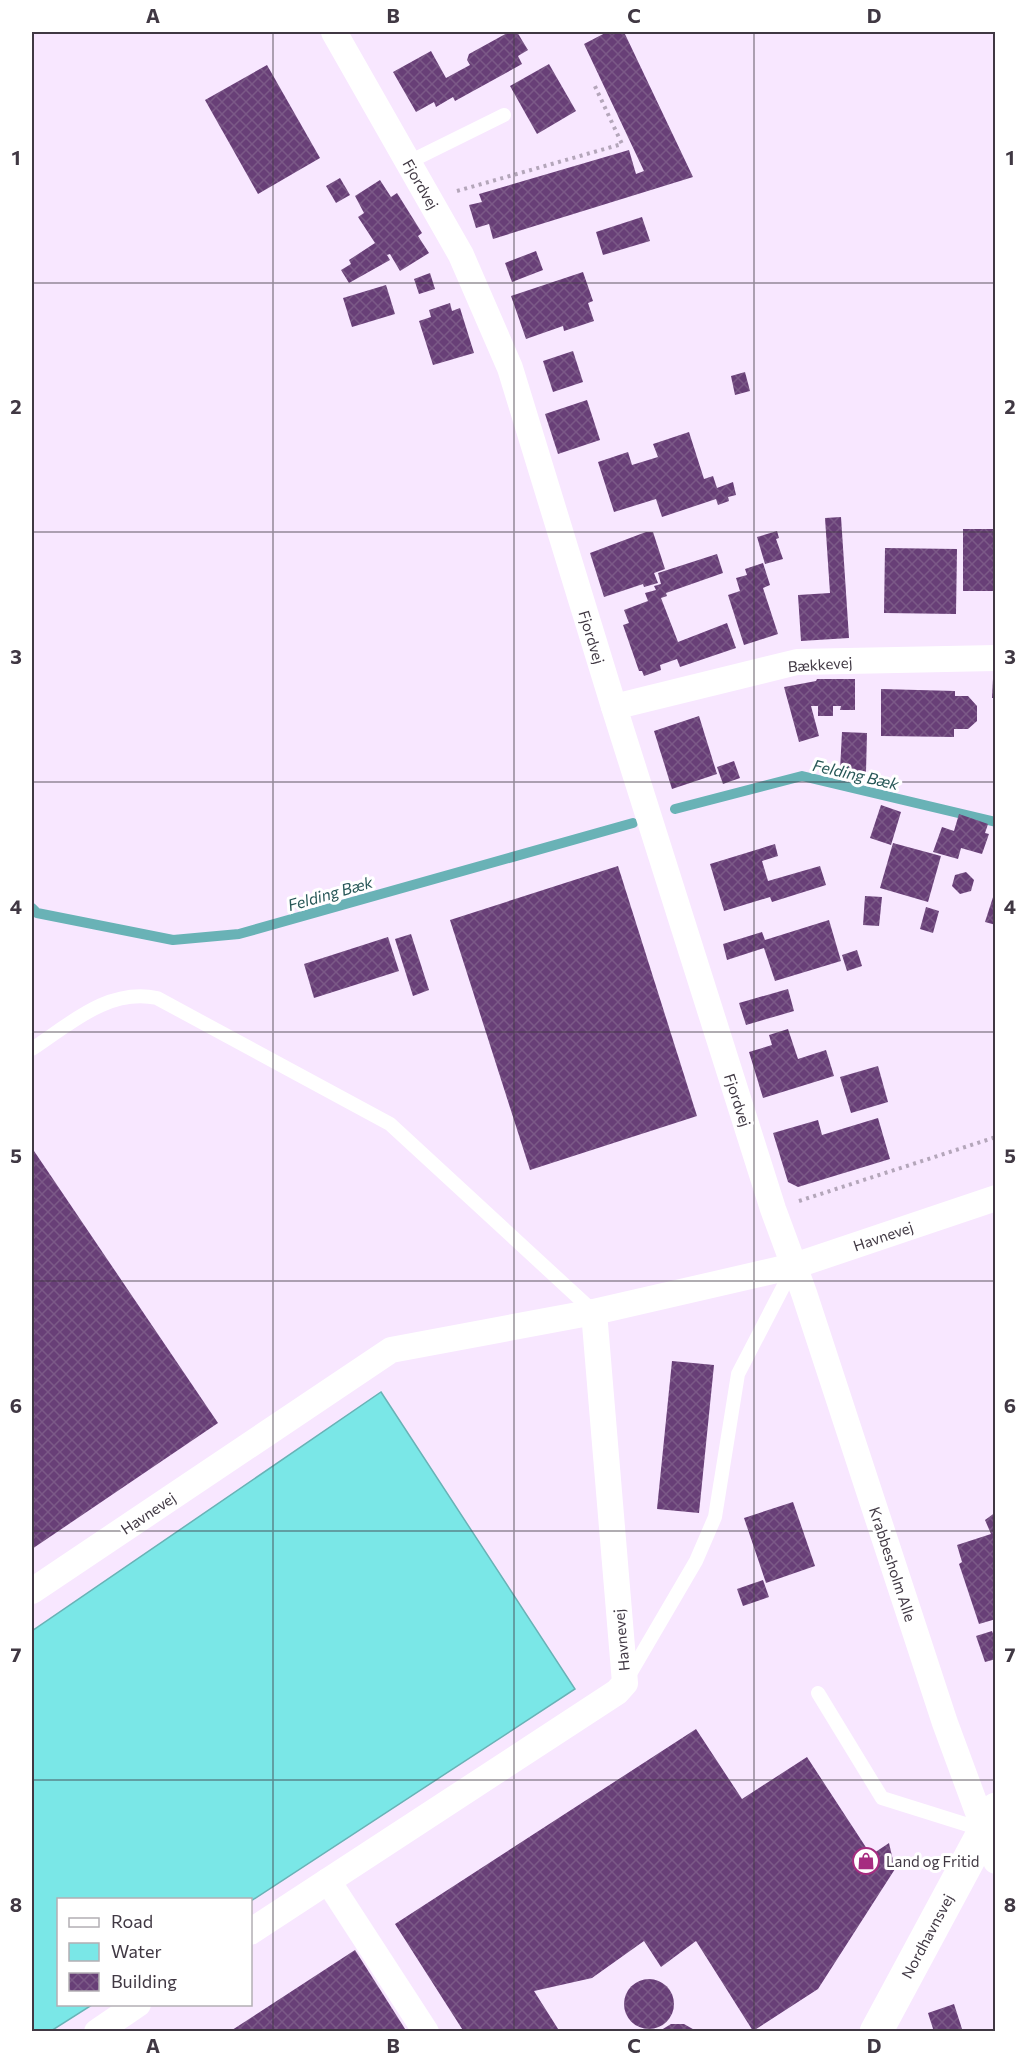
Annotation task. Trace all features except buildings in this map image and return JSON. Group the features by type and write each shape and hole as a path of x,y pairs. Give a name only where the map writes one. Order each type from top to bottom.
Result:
{"street":[{"name":"Fjordvej","path":"334,32 461,255 510,368 614,708 773,1209 794,1266"},
{"name":"Bækkevej","path":"614,708 797,662 996,658"},
{"name":"Havnevej","path":"32,1591 391,1350 594,1312 794,1266 996,1198"},
{"name":"Krabbesholm Alle","path":"794,1266 945,1723 990,1819 996,1861"},
{"name":"Havnevej","path":"252,1931 617,1692 625,1683 594,1312"},
{"name":"Nordhavnsvej","path":"876,2031 990,1819"},
{"path":"328,1881 426,2031"},
{"path":"97,2031 135,2006"}],"lane":[{"path":"409,162 504,115"},
{"path":"32,1049 102,1004 140,995 157,998 390,1124 594,1312"},
{"path":"625,1683 696,1561 715,1517 738,1374 794,1266"},
{"path":"818,1693 882,1798 990,1819"}],"path":[{"path":"430,200 622,144 593,82"},
{"path":"773,1209 996,1137"}],"water":[{"path":"381,1392 575,1689 252,1900 252,1898 57,1898 57,2006 90,2006 51,2031 32,2031 32,1631"}],"waterway":[{"name":"Felding Bæk","path":"675,809 802,776 996,822"},
{"name":"Felding Bæk","path":"32,908 37,913 173,940 239,934 633,823"}],"place":[{"name":"Land og Fritid","path":"866,1861"}]}
